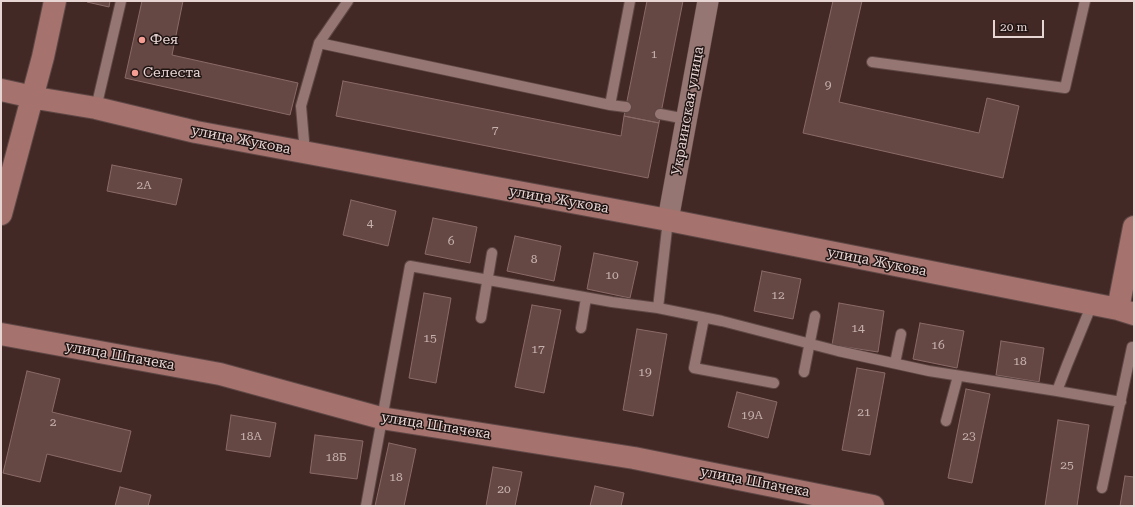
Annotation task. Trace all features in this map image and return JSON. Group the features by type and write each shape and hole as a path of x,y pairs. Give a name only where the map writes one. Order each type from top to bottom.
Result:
{"street":[{"path":"1,214 43,58 55,1"},
{"name":"Украинская улица","path":"668,220 708,1"},
{"name":"улица Жукова","path":"1,90 96,108 196,132 668,220 1126,312"},
{"path":"1126,312 1134,228"},
{"name":"улица Шпачека","path":"1,334 220,374 381,418 634,458 873,506"}],"lane":[{"path":"96,108 121,1"},
{"path":"305,153 302,106 319,43 348,1"},
{"path":"610,105 630,1"},
{"path":"872,62 1065,88 1085,1"},
{"path":"319,43 610,105 626,107"},
{"path":"660,114 686,119"},
{"path":"658,308 668,220"},
{"path":"481,318 492,253"},
{"path":"366,506 410,266 586,298 658,308 929,371 1121,402"},
{"path":"581,328 586,298"},
{"path":"1057,391 1092,304"},
{"path":"804,372 815,316"},
{"path":"704,318 694,368 774,383"},
{"path":"895,363 901,334"},
{"path":"1102,488 1132,347"},
{"path":"946,421 958,376"}],"building":[{"path":"87,1 110,1 109,7"},
{"path":"142,1 183,1 172,55 298,83 290,115 125,78"},
{"path":"647,1 683,1 659,123 624,116"},
{"path":"833,1 862,1 839,102 979,133 987,98 1019,106 1003,178 803,133"},
{"path":"343,81 621,136 624,116 659,123 648,178 336,116"},
{"path":"112,165 182,179 176,205 107,191"},
{"path":"351,200 396,211 388,246 343,235"},
{"path":"433,218 477,227 470,263 425,254"},
{"path":"515,236 561,246 554,281 507,271"},
{"path":"594,253 638,262 630,298 587,289"},
{"path":"762,271 801,279 793,319 754,311"},
{"path":"424,293 451,298 436,383 409,378"},
{"path":"839,303 884,311 878,352 832,345"},
{"path":"532,305 561,310 544,393 515,387"},
{"path":"920,323 964,331 957,368 913,359"},
{"path":"637,329 667,334 653,416 623,410"},
{"path":"1001,341 1044,348 1039,382 996,375"},
{"path":"857,368 885,373 870,455 842,450"},
{"path":"27,371 60,379 52,412 131,431 121,472 47,454 40,482 3,473"},
{"path":"966,389 990,394 972,483 948,478"},
{"path":"737,392 777,402 768,438 728,427"},
{"path":"231,415 276,423 270,457 226,450"},
{"path":"1058,420 1089,425 1077,506 1045,506"},
{"path":"315,435 363,441 357,479 310,473"},
{"path":"389,443 416,449 404,506 375,506"},
{"path":"493,467 522,472 515,506 486,506"},
{"path":"1125,476 1134,477 1134,506 1120,506"},
{"path":"595,486 624,493 621,506 590,506"},
{"path":"120,487 151,495 148,506 115,506"}],"place":[{"name":"Фея","path":"142,40"},
{"name":"Селеста","path":"135,73"}]}
